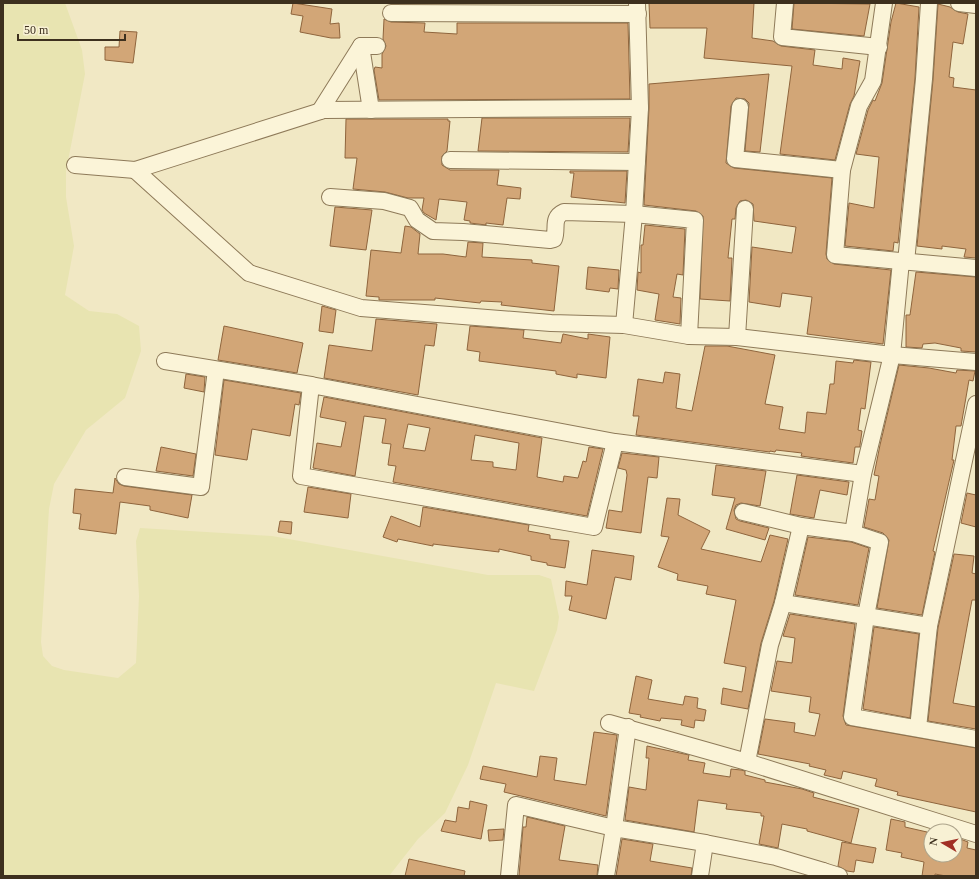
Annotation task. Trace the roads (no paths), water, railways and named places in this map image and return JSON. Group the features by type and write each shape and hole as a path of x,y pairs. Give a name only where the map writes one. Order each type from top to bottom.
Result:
{"street":[{"path":"785,3 782,37 878,47"},
{"path":"884,3 873,81 865,92 859,106 842,170 835,255 976,268"},
{"path":"853,533 863,474 892,354 904,262 924,79 929,3"},
{"path":"959,3 976,5"},
{"path":"391,13 637,9 640,108 634,214 624,325"},
{"path":"320,111 369,46 371,110"},
{"path":"740,107 735,159 842,170"},
{"path":"75,165 135,170 320,111 640,108"},
{"path":"450,160 637,162"},
{"path":"135,170 249,273 361,308 551,323 624,325 689,336 737,337 976,362"},
{"path":"330,197 384,201 410,208 417,220 433,231 463,232 550,240 554,239 555,236 556,219 564,212 634,214 695,220 689,336"},
{"path":"737,337 745,209"},
{"path":"165,361 310,385 615,442 863,474"},
{"path":"125,477 201,487 216,370"},
{"path":"310,385 302,476 594,527 615,442"},
{"path":"918,728 929,626 976,404"},
{"path":"743,512 801,526 853,533 880,542 866,616 852,717 976,739"},
{"path":"747,762 770,645 783,603 801,526"},
{"path":"783,603 929,626"},
{"path":"609,722 747,762 976,834"},
{"path":"606,876 628,728"},
{"path":"509,876 516,805 614,828 705,843 776,857 823,874 839,876"},
{"path":"700,876 705,843"}]}
